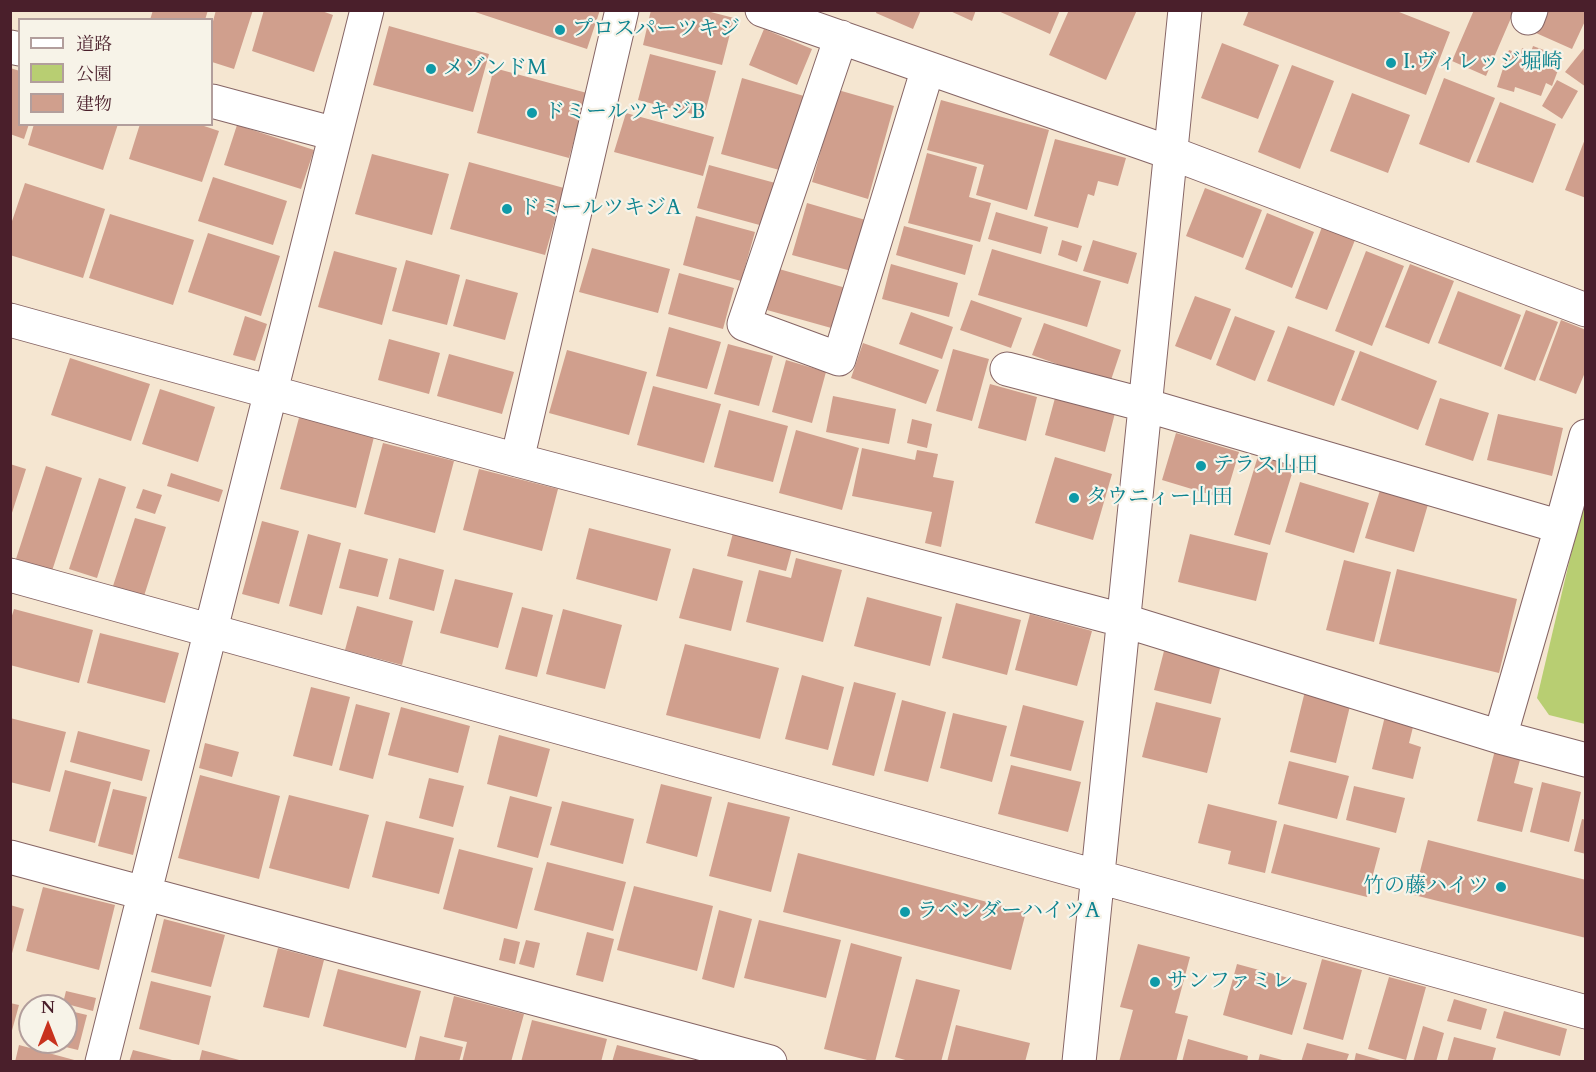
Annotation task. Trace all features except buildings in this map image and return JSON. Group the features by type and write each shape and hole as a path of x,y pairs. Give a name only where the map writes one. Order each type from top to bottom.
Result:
{"street":[{"path":"102,1062 367,10"},
{"path":"517,460 622,10"},
{"path":"762,10 1171,153 1586,310"},
{"path":"1079,1062 1185,10"},
{"path":"841,38 744,324 839,359 928,68"},
{"path":"213,101 335,134"},
{"path":"10,320 517,460 1122,620 1500,737 1586,760"},
{"path":"1007,369 1145,405 1561,527"},
{"path":"1500,737 1586,436"},
{"path":"10,575 1586,1012"},
{"path":"10,856 770,1062"}],"green space":[{"path":"1585,495 1585,724 1549,715 1537,698"}],"place":[{"name":"プロスパーツキジ","path":"560,30"},
{"name":"I.ヴィレッジ堀崎","path":"1391,63"},
{"name":"メゾンドM","path":"431,69"},
{"name":"ドミールツキジB","path":"532,113"},
{"name":"ドミールツキジA","path":"507,209"},
{"name":"テラス山田","path":"1201,466"},
{"name":"タウニィー山田","path":"1074,498"},
{"name":"竹の藤ハイツ","path":"1501,887"},
{"name":"ラベンダーハイツA","path":"905,912"},
{"name":"サンファミレ","path":"1155,982"}]}
